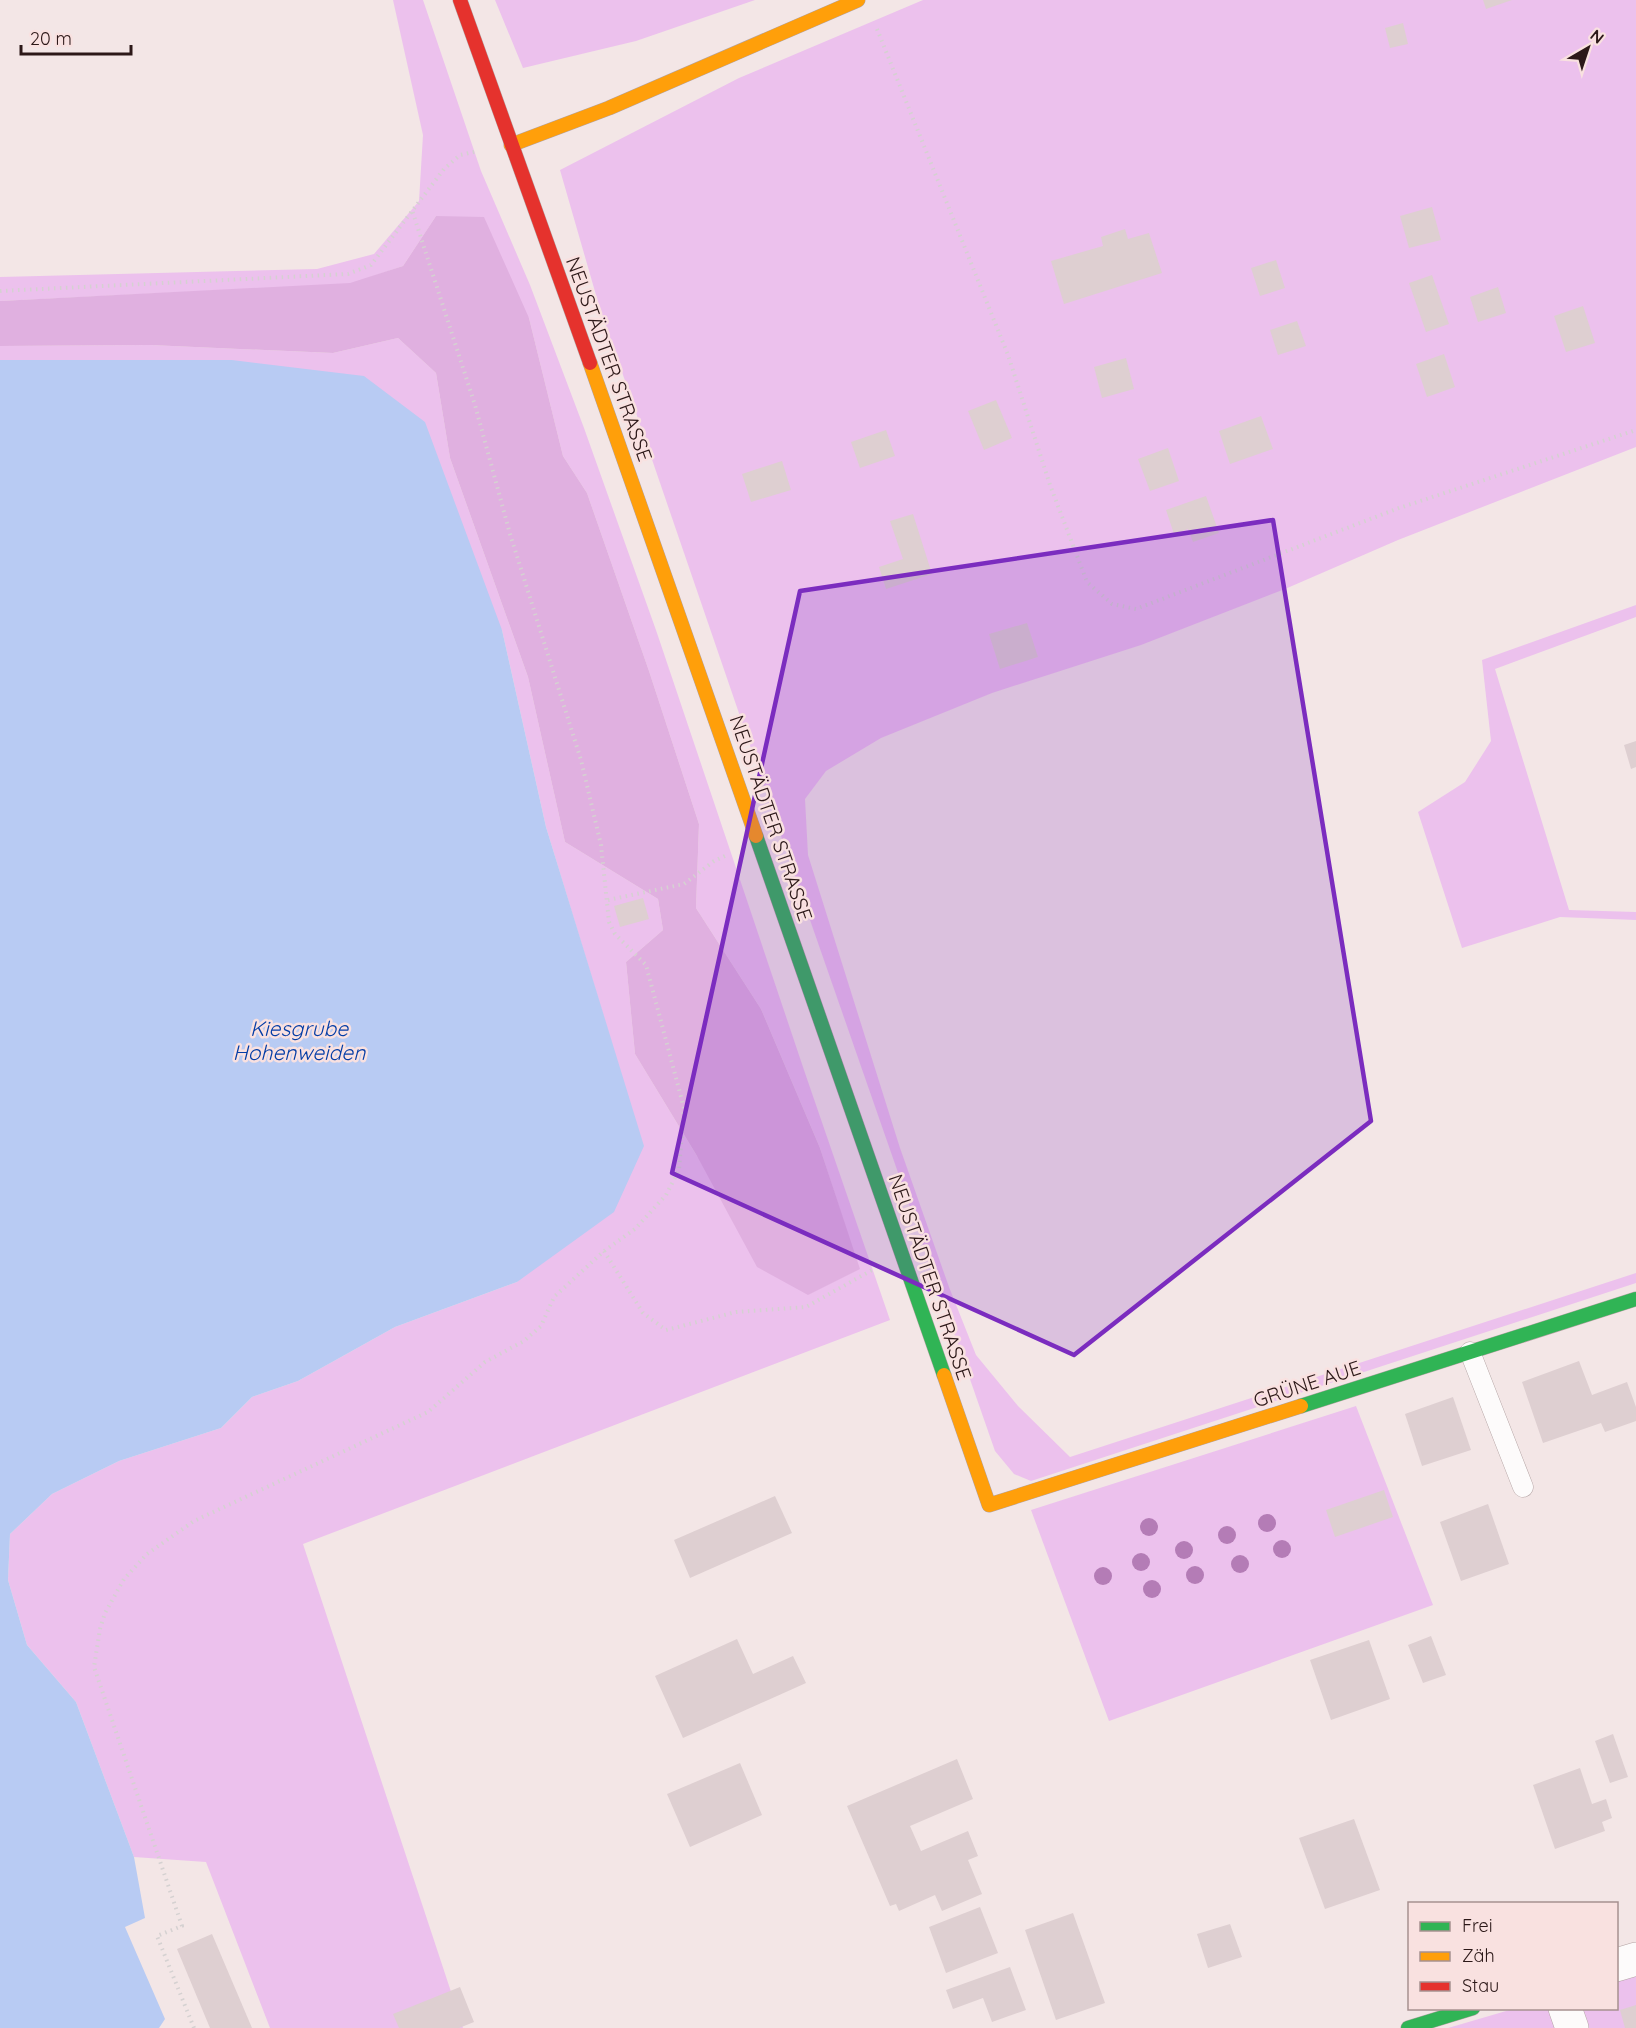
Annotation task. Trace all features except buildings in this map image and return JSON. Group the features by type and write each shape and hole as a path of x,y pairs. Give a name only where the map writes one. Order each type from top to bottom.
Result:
{"main road":[{"name":"NEUSTÄDTER STRASSE","path":"460,0 614,428 989,1505"},
{"path":"511,146 609,108 858,0"},
{"name":"GRÜNE AUE","path":"989,1505 1636,1299"},
{"path":"1408,2028 1466,2010"}],"street":[{"path":"1618,1965 1636,1959"},
{"path":"1566,2010 1572,2028"}],"lane":[{"path":"1470,1352 1523,1487"}],"path":[{"path":"875,22 1008,355 1050,485 1086,582 1112,604 1136,609 1399,508 1636,430"},
{"path":"0,291 348,274 371,265 444,169 460,155 511,146"},
{"path":"194,2028 157,1936 182,1926 94,1667 105,1612 124,1579 147,1554 194,1521 428,1412 485,1362 524,1341 541,1326 554,1297 604,1251 635,1229 666,1196 680,1170 684,1108 646,965 615,934 609,922 601,845 581,760 510,534 475,405 412,210"},
{"path":"608,900 684,884 714,861 758,840"},
{"path":"604,1251 643,1313 666,1330 736,1312 806,1307 901,1253"}],"highlighted area":[{"path":"1273,520 1371,1121 1074,1355 672,1173 800,591"}],"shaded area":[{"path":"393,0 423,0 481,171 530,285 657,633 890,1320 303,1544 463,2028 270,2028 206,1862 134,1857 76,1702 27,1645 8,1580 10,1534 52,1494 119,1461 221,1428 252,1397 298,1381 395,1327 517,1282 643,1146 546,827 502,630 232,360 0,360 0,346 150,345 333,353 398,338 436,373 450,458 528,677 565,842 658,899 663,930 626,962 635,1054 697,1156 859,1269 820,1148 761,1009 696,908 699,824 587,493 563,456 529,318 436,216 403,266 350,284 0,301 0,277 317,269 374,254 419,201 423,135"},
{"path":"495,0 755,0 636,41 523,68"},
{"path":"923,0 1636,0 1636,447 1398,540 1285,589 1141,645 992,693 881,738 826,771 805,799 808,855 900,1148 949,1287 976,1355 1018,1406 1070,1457 1636,1273 1636,1283 1031,1481 1014,1474 995,1451 598,302 560,170 739,78"},
{"path":"436,216 484,217 529,318 563,456 587,493 699,824 696,908 761,1009 820,1148 860,1269 808,1295 757,1267 697,1156 635,1054 626,962 663,930 658,899 565,842 528,677 450,458 436,373 398,338 333,353 150,345 0,346 0,301 350,283 403,266"},
{"path":"1636,605 1636,617 1495,669 1569,910 1636,912 1636,920 1560,917 1462,948 1418,812 1465,782 1491,741 1482,660"},
{"path":"1356,1406 1433,1605 1109,1721 1031,1510"},
{"path":"1636,1972 1636,2028 1448,2028 1510,2010 1618,2010 1618,1978"}],"water":[{"name":"Kiesgrube Hohenweiden","path":"0,360 232,360 364,376 425,422 502,630 546,827 644,1146 614,1212 517,1282 395,1327 298,1381 252,1397 221,1428 119,1461 52,1494 10,1534 8,1580 27,1645 76,1702 134,1857 145,1918 125,1927 165,2019 159,2028 0,2028"}],"traffic: fast":[{"path":"756,836 944,1375"},
{"path":"1301,1406 1636,1299"},
{"path":"1408,2028 1466,2010"}],"traffic: slow":[{"path":"511,145 609,108 858,0"},
{"path":"590,363 756,836"},
{"path":"944,1375 989,1505 1301,1406"}],"traffic: jam":[{"path":"460,0 590,363"}]}
